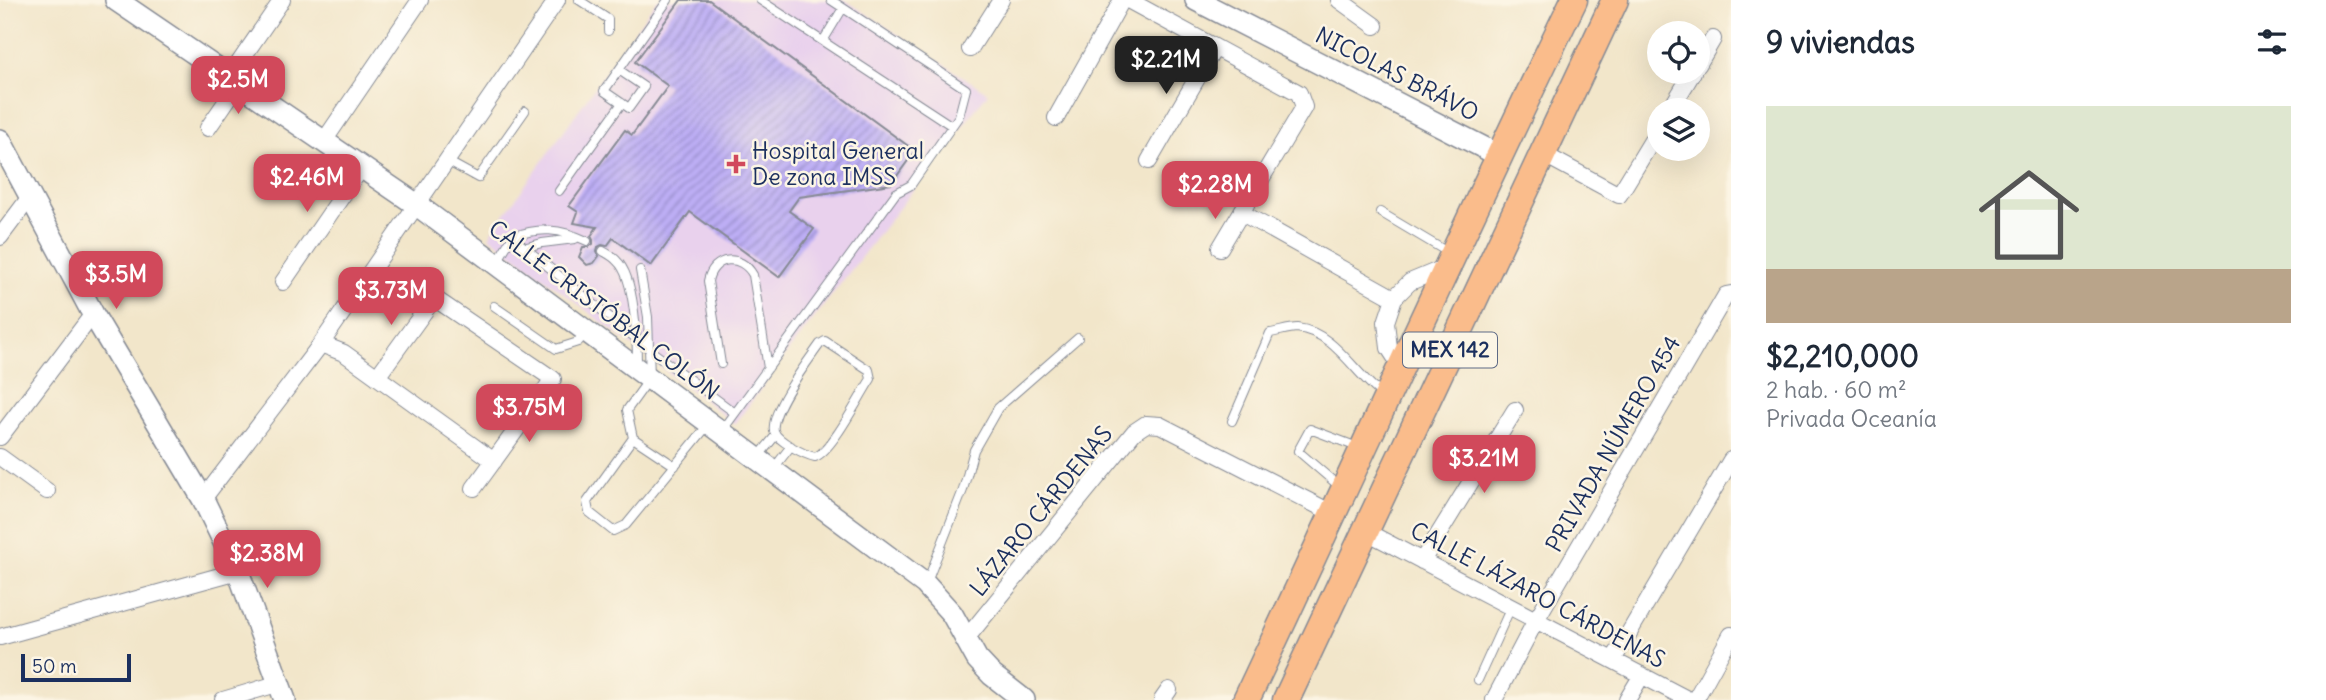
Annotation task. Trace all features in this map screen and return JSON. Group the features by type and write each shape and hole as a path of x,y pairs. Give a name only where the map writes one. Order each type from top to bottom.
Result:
{"highway":[{"name":"MEX 142","path":"1246,700 1402,368 1449,261 1574,0"},
{"name":"MEX 142","path":"1286,700 1615,0"}],"street":[{"path":"208,128 282,0"},
{"path":"324,141 420,0"},
{"path":"203,499 321,344 557,0"},
{"path":"970,48 1000,0"},
{"path":"1056,118 1122,0"},
{"path":"1128,0 1299,93 1304,104 1220,248"},
{"name":"NICOLAS BRÁVO","path":"1196,0 1499,155"},
{"path":"1339,0 1375,26"},
{"name":"CALLE CRISTÓBAL COLÓN","path":"123,2 418,205 589,331 646,365 716,427 925,584 952,614 977,659 992,675 1024,700"},
{"path":"1710,44 1713,39"},
{"path":"1149,161 1214,49"},
{"path":"0,139 93,314 203,499 237,571 282,692 223,700"},
{"path":"1543,154 1619,195 1647,149"},
{"path":"283,282 362,167"},
{"path":"0,237 30,197"},
{"path":"1242,213 1394,298"},
{"path":"1402,368 1389,348 1386,322 1394,298 1410,282 1449,261"},
{"name":"PRIVADA NÚMERO 454","path":"1494,700 1536,620 1726,295 1731,294"},
{"path":"377,377 434,298 553,379 474,488"},
{"path":"0,436 93,314"},
{"path":"321,344 344,354 494,461"},
{"path":"1422,561 1515,410"},
{"name":"LÁZARO CÁRDENAS","path":"965,640 1134,432 1146,424 1160,425 1339,503"},
{"path":"0,457 47,491"},
{"path":"1613,660 1731,460"},
{"name":"CALLE LÁZARO CÁRDENAS","path":"1365,531 1692,700"},
{"path":"0,637 237,571"},
{"path":"1692,700 1731,635"},
{"path":"1627,700 1642,675"}],"lane":[{"path":"579,0 608,19 608,31"},
{"path":"619,70 644,87 629,108 604,91 668,0"},
{"path":"760,0 952,126"},
{"path":"633,438 587,502 589,512 613,531 626,525 675,467 716,427 735,413 896,193 911,185 959,116 966,89 831,0"},
{"path":"823,41 843,8"},
{"path":"559,191 621,103"},
{"path":"447,161 478,178 525,111"},
{"path":"1380,212 1449,261"},
{"path":"497,262 512,237 530,230 551,229 587,241"},
{"path":"512,237 637,339 646,365"},
{"path":"523,248 575,239"},
{"path":"603,251 620,262 631,290 637,339 646,365 735,413"},
{"path":"721,364 708,281 717,264 735,260 746,265 753,275 768,368"},
{"path":"640,270 648,317 646,365 627,410 633,438 675,467"},
{"path":"494,306 556,349 578,342 589,331"},
{"path":"1233,421 1270,333 1296,328 1327,338 1367,383 1388,398"},
{"path":"925,584 963,491 974,450 998,408 1078,338"},
{"path":"825,341 869,370 871,379 821,455 809,456 776,435 774,428 782,401 820,344 825,341"},
{"path":"1339,503 1298,451 1310,429 1364,450"},
{"path":"764,464 776,435"},
{"path":"764,464 791,446"},
{"path":"1478,680 1511,607"}],"shaded area":[{"name":"Hospital General De zona IMSS","path":"657,0 845,0 988,93 735,424 489,236"}],"building":[{"path":"681,0 709,0 915,151 891,184 799,197 789,211 814,229 779,277 690,212 651,266 613,238 607,246 598,247 599,256 594,263 587,265 579,257 583,247 593,244 591,236 597,227 574,223 578,212 569,206 625,130 632,135 668,86 635,62"}],"place":[{"name":"Hospital General De zona IMSS","path":"736,164"}]}
